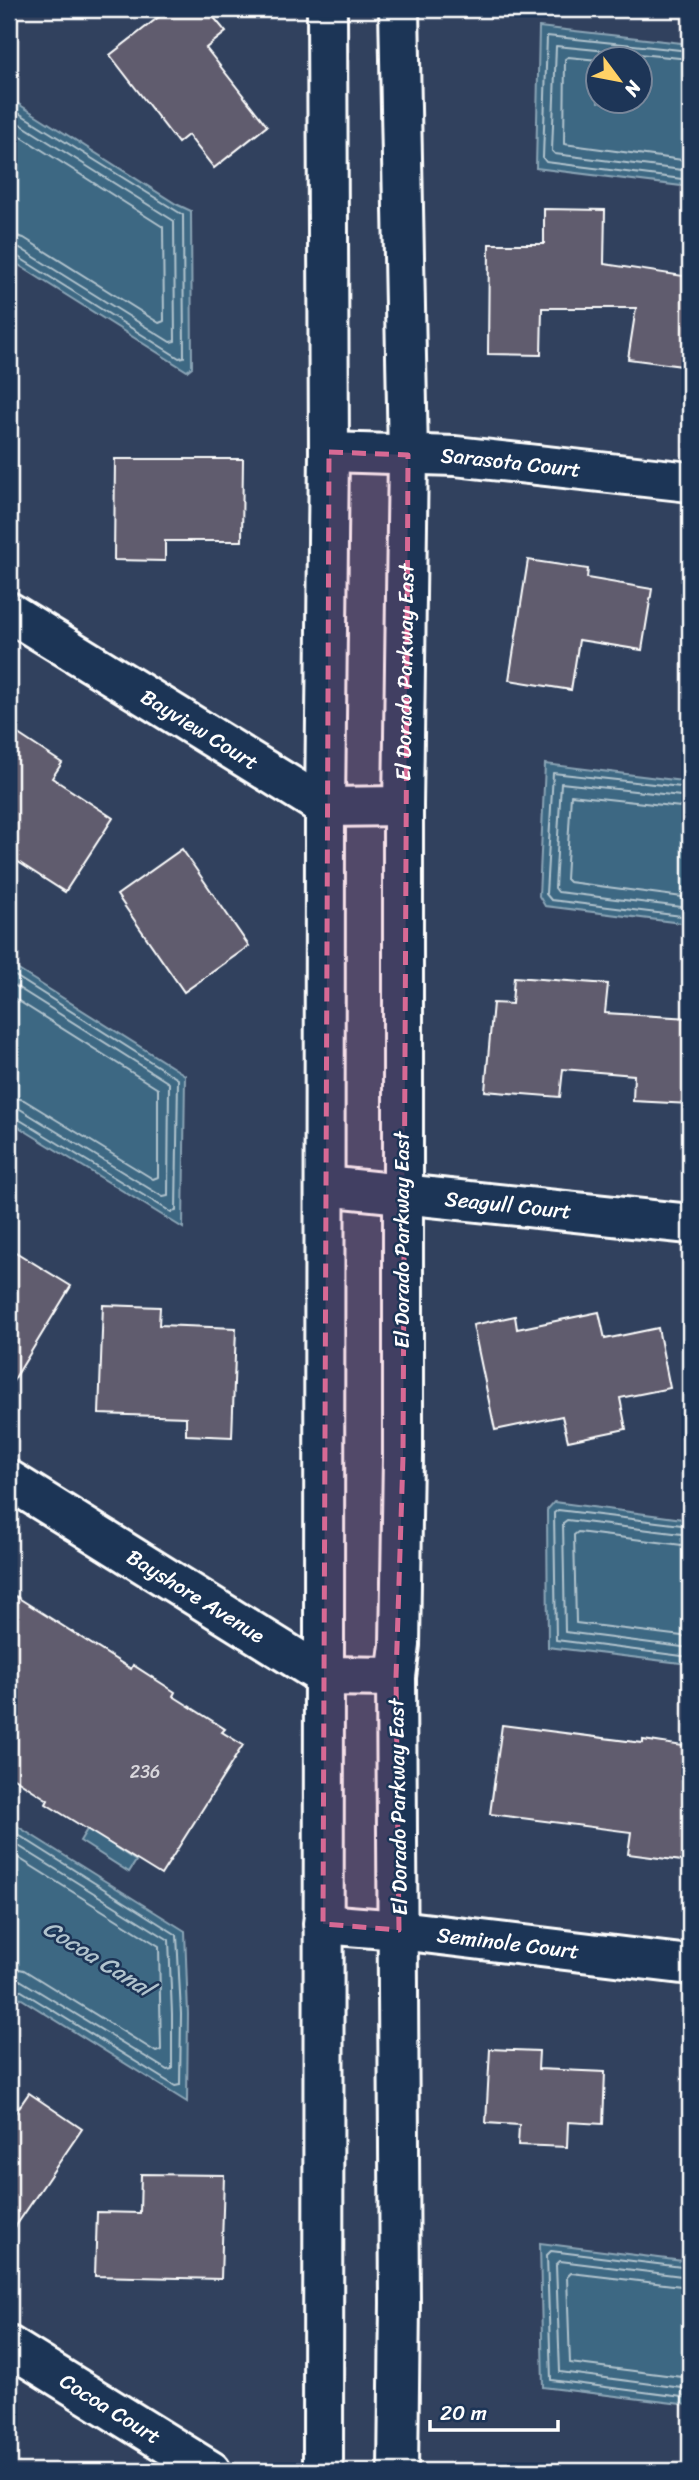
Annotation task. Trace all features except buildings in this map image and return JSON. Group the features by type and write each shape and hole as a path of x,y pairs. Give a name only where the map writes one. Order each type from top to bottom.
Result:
{"street":[{"path":"323,2471 325,807 330,452 327,9"},
{"name":"El Dorado Parkway East","path":"398,2471 400,2303 396,1677 400,1645 403,1457 403,806 408,455 399,9"},
{"name":"Sarasota Court","path":"330,452 455,456 690,482"},
{"name":"Bayview Court","path":"9,612 325,807"},
{"path":"325,807 403,806"},
{"name":"Seagull Court","path":"325,1186 690,1224"},
{"name":"Bayshore Avenue","path":"9,1480 324,1676"},
{"path":"324,1676 396,1677"},
{"name":"Seminole Court","path":"323,1924 399,1930 690,1965"},
{"name":"Cocoa Court","path":"9,2346 211,2471"}],"highlighted area":[{"path":"329,452 408,455 403,1457 396,1677 399,1930 323,1924"}],"water":[{"path":"539,27 690,44 690,187 536,168"},
{"path":"9,98 191,211 192,367 187,371 9,259"},
{"path":"545,764 690,782 690,924 545,906 539,896"},
{"path":"9,964 185,1075 183,1228 9,1121"},
{"path":"554,1502 690,1520 690,1664 548,1647 547,1510"},
{"path":"102,1805 130,1823 115,1847 136,1861 129,1872 80,1841"},
{"name":"Cocoa Canal","path":"9,1821 185,1931 187,2102 9,1991"},
{"path":"540,2243 690,2262 690,2405 543,2387"}]}
